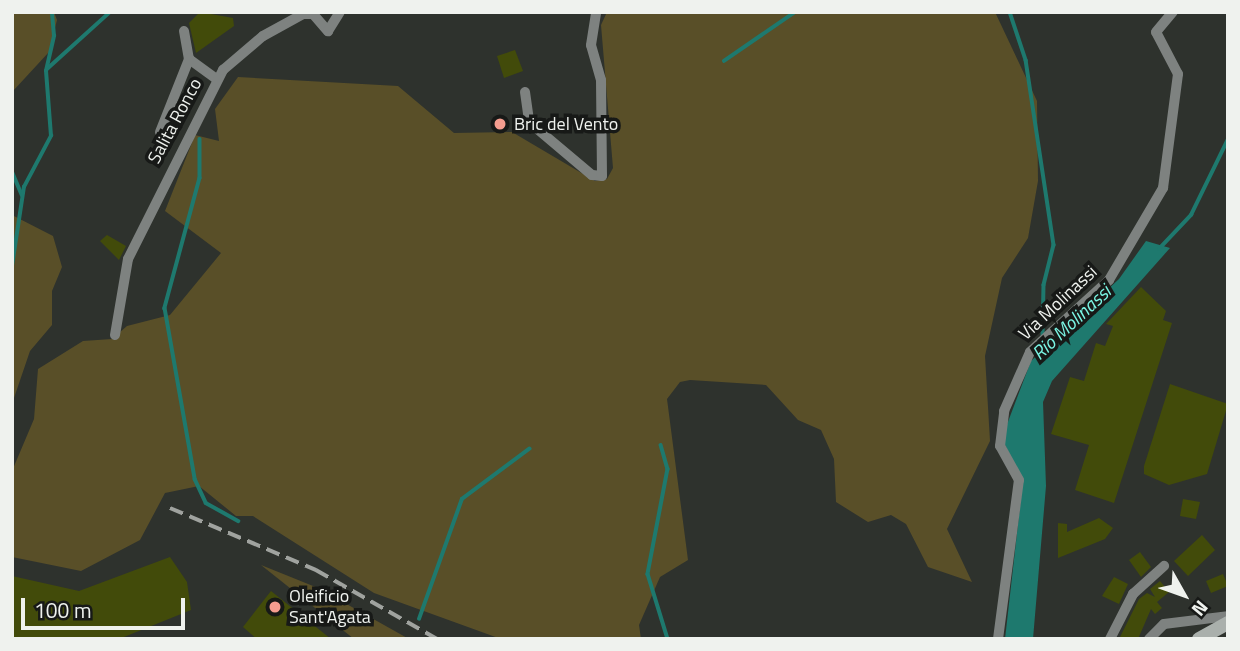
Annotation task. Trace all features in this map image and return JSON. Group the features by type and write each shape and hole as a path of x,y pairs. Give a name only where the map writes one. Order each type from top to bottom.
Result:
{"main road":[{"path":"1199,639 1227,619"}],"street":[{"name":"Salita Ronco","path":"115,335 128,259 218,79 283,25 311,13 328,31 340,12"},
{"path":"525,92 529,122 592,175 602,176 601,88 591,45 596,12"},
{"name":"Via Molinassi","path":"998,639 1019,480 999,432 1030,352 1069,319 1136,244 1163,188 1178,74 1156,32 1173,12"},
{"path":"160,132 189,59 184,31"},
{"path":"189,59 218,79"},
{"path":"1110,639 1133,594 1164,566"},
{"path":"1149,639 1164,624 1227,619"}],"shaded area":[{"path":"12,12 54,12 57,20 49,52 13,91 12,102"},
{"path":"607,12 995,12 1037,101 1038,181 1028,238 1002,278 985,356 990,441 947,529 972,582 928,567 906,524 891,515 868,522 836,502 834,459 821,430 798,420 766,385 690,380 680,382 667,399 688,560 660,577 639,625 641,639 501,639 374,593 253,516 236,516 199,486 165,493 140,540 81,571 12,557 12,471 34,419 38,369 83,341 112,339 127,326 170,315 221,253 165,211 195,135 219,141 215,109 238,77 398,86 454,133 512,132 595,181 607,179 613,168 601,25"},
{"path":"12,215 53,236 62,267 52,291 52,325 30,351 14,398 12,447"},
{"path":"261,565 318,588 409,639 354,639"}],"water":[{"path":"1146,241 1170,248 1052,381 1043,402 1046,486 1033,639 1005,639 1023,480 1004,443 1006,427 1031,361 1119,279"}],"building":[{"path":"200,12 233,18 234,26 196,53 189,23"},
{"path":"515,50 523,71 504,78 497,56"},
{"path":"107,235 126,246 119,260 100,241"},
{"path":"1141,287 1166,311 1163,320 1172,323 1114,503 1075,490 1089,445 1051,434 1070,377 1084,381 1096,343 1105,346 1113,326 1106,324"},
{"path":"1170,384 1228,404 1207,474 1169,485 1144,474 1144,466"},
{"path":"1183,499 1200,502 1196,519 1180,516"},
{"path":"1099,518 1113,528 1105,539 1058,558 1058,523 1067,524 1067,532"},
{"path":"1202,535 1215,550 1188,576 1174,561"},
{"path":"1140,552 1151,567 1141,577 1129,560"},
{"path":"170,557 187,582 191,610 119,639 12,639 12,576 79,591"},
{"path":"1223,574 1228,586 1211,593 1206,581"},
{"path":"1114,577 1128,584 1119,604 1102,596"},
{"path":"1160,581 1169,592 1157,602 1162,608 1155,614 1151,609 1138,639 1119,639 1139,599 1147,593 1155,597 1150,589"},
{"name":"Oleificio Sant'Agata","path":"271,591 331,639 257,639 243,627"}],"waterway":[{"path":"12,266 24,187 51,136 46,71 54,36 52,12"},
{"path":"47,69 110,12"},
{"path":"724,61 795,12"},
{"path":"1010,12 1026,60 1054,245 1044,285 1043,336"},
{"path":"200,139 200,178 165,308 195,479 206,503 238,521"},
{"name":"Rio Molinassi","path":"1159,249 1191,215 1228,139"},
{"path":"12,171 22,195"},
{"path":"661,445 668,469 648,574 668,639"},
{"path":"419,619 462,499 529,449"}],"railway":[{"path":"170,508 316,570 437,639"}],"place":[{"name":"Bric del Vento","path":"500,124"},
{"name":"Oleificio Sant'Agata","path":"275,607"}]}
